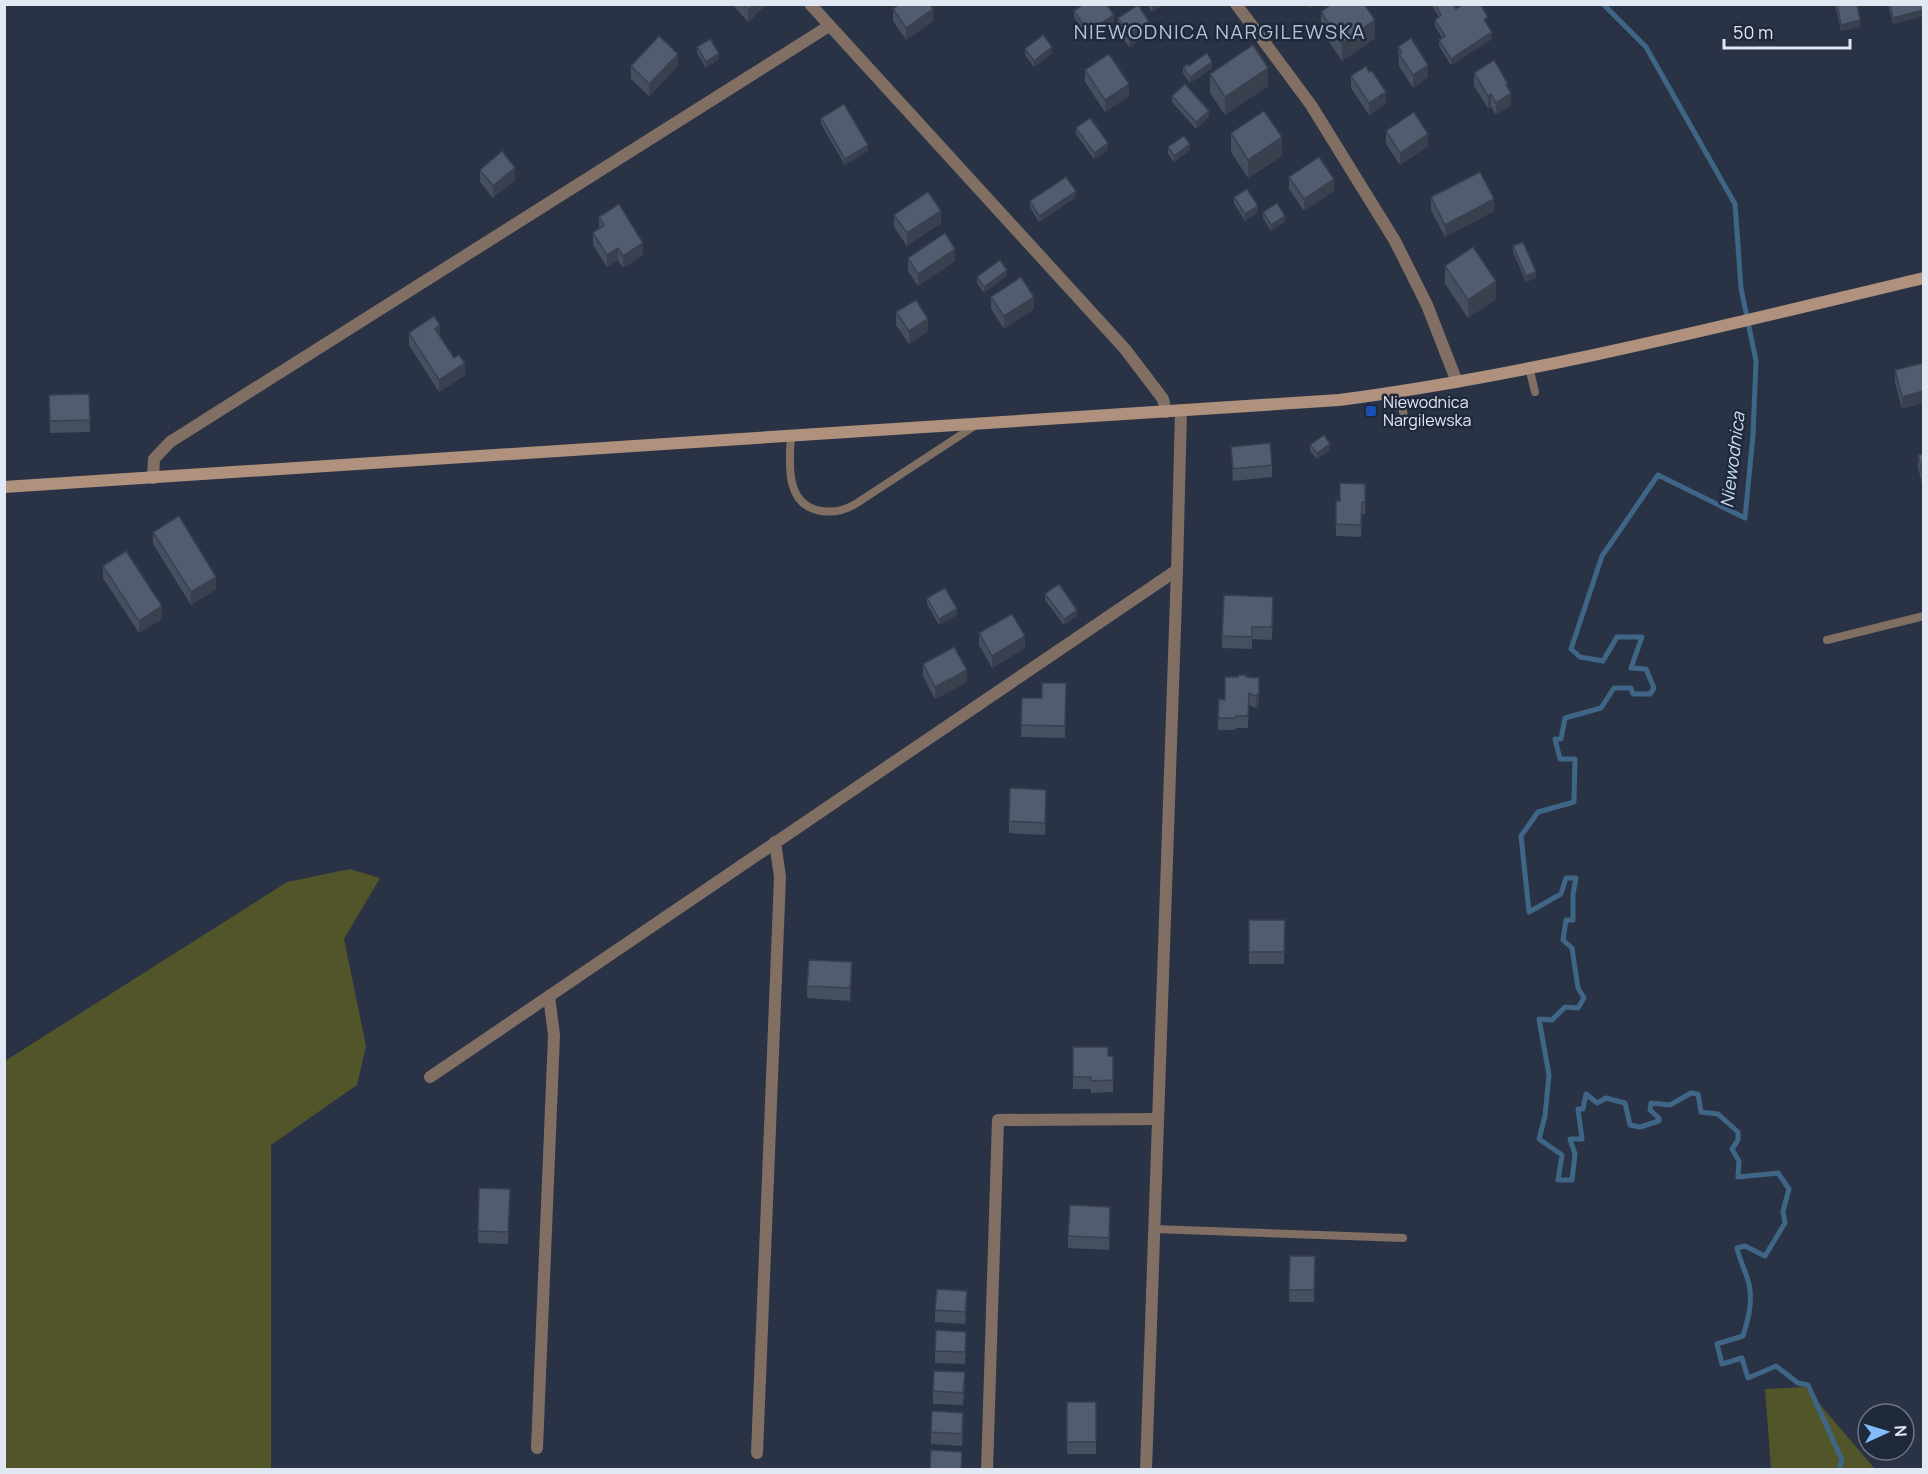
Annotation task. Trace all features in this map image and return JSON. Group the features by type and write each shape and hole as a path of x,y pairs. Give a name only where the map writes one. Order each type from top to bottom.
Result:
{"street":[{"path":"810,4 1125,350 1163,399 1166,412"},
{"path":"1236,4 1311,105 1395,241 1427,305 1457,382"},
{"path":"153,478 154,459 170,442 830,26"},
{"path":"4,487 1339,400 1400,392 1529,367 1726,325 1923,278"},
{"path":"1146,1470 1181,411"},
{"path":"430,1077 1177,570"},
{"path":"757,1453 780,877 775,842"},
{"path":"537,1448 554,1035 549,996"},
{"path":"987,1470 998,1120 1158,1119"}],"lane":[{"path":"1529,367 1535,392"},
{"path":"1400,392 1404,417"},
{"path":"791,436 789,466 792,487 799,500 810,509 824,512 839,511 857,503 976,424"},
{"path":"1827,640 1923,616"},
{"path":"1154,1229 1403,1238"}],"green space":[{"path":"350,869 380,878 344,939 366,1046 357,1085 271,1145 271,1469 5,1469 5,1061 287,882"},
{"path":"1805,1387 1856,1447 1856,1462 1869,1462 1875,1469 1771,1469 1765,1389"}],"building":[{"path":"743,4 753,4 748,9"},
{"path":"900,4 930,4 933,9 906,28 893,9"},
{"path":"1084,4 1106,4 1114,15 1088,32 1074,11"},
{"path":"1332,4 1364,4 1375,20 1342,43 1321,12"},
{"path":"1435,4 1453,4 1456,9 1463,4 1480,4 1488,17 1484,20 1492,32 1451,59 1439,40 1445,36 1435,20 1441,15"},
{"path":"1837,4 1857,4 1860,20 1841,25"},
{"path":"1890,4 1923,4 1923,10 1893,18"},
{"path":"1138,5 1149,22 1129,35 1118,18"},
{"path":"1043,35 1052,47 1034,61 1025,49"},
{"path":"659,36 678,54 649,84 631,66"},
{"path":"1411,38 1428,65 1413,75 1399,54 1402,52 1398,47"},
{"path":"710,39 719,53 706,62 697,47"},
{"path":"1253,45 1268,68 1225,97 1210,74"},
{"path":"1207,53 1212,62 1190,77 1183,67 1188,64 1189,66"},
{"path":"1109,54 1129,84 1105,100 1085,70"},
{"path":"1494,60 1511,93 1496,103 1491,94 1488,96 1474,73"},
{"path":"1366,66 1386,92 1369,103 1351,76"},
{"path":"1185,84 1209,111 1196,122 1172,96"},
{"path":"844,104 868,145 845,159 821,118"},
{"path":"1264,111 1282,137 1248,160 1231,133"},
{"path":"1414,112 1428,134 1400,153 1386,131"},
{"path":"1090,118 1108,143 1094,153 1076,128"},
{"path":"1184,136 1190,144 1174,156 1168,147"},
{"path":"502,151 515,168 493,186 480,170"},
{"path":"1319,157 1334,179 1304,199 1289,177"},
{"path":"1480,172 1494,199 1445,225 1431,197"},
{"path":"1066,177 1076,191 1039,216 1030,201"},
{"path":"1247,189 1258,206 1245,214 1234,197"},
{"path":"928,192 941,211 907,233 894,215"},
{"path":"1277,203 1285,216 1271,225 1263,212"},
{"path":"619,204 643,243 623,256 618,248 607,255 593,233 604,225 599,217"},
{"path":"945,233 955,249 918,274 908,258"},
{"path":"1523,242 1536,272 1526,276 1513,246"},
{"path":"1473,247 1496,281 1468,300 1445,266"},
{"path":"1000,260 1007,270 984,287 977,277"},
{"path":"1021,277 1034,297 1004,316 991,297"},
{"path":"916,300 928,319 909,331 896,312"},
{"path":"434,316 440,325 435,329 454,358 459,355 465,363 439,380 409,333"},
{"path":"1923,363 1923,391 1902,397 1895,370"},
{"path":"89,394 90,420 50,421 49,395"},
{"path":"1324,435 1330,444 1317,453 1310,445"},
{"path":"1270,443 1272,465 1233,469 1231,447"},
{"path":"1923,454 1923,476 1918,455"},
{"path":"1340,483 1365,484 1361,525 1336,524 1336,501 1340,501"},
{"path":"179,516 216,577 191,592 153,532"},
{"path":"126,551 162,606 139,621 103,566"},
{"path":"1059,584 1077,610 1064,619 1045,594"},
{"path":"945,588 957,609 939,619 927,598"},
{"path":"1224,595 1273,597 1272,627 1252,627 1252,637 1222,636"},
{"path":"1012,614 1025,636 992,656 979,633"},
{"path":"954,647 967,670 935,687 923,664"},
{"path":"1239,675 1259,678 1259,693 1256,696 1249,693 1248,716 1218,718 1219,699 1225,700 1225,677 1238,677"},
{"path":"1042,683 1066,683 1065,726 1021,725 1022,698 1042,698"},
{"path":"1010,788 1046,790 1045,823 1009,821"},
{"path":"1249,920 1285,920 1284,952 1249,952"},
{"path":"809,960 852,962 850,988 807,986"},
{"path":"1073,1047 1108,1047 1108,1056 1113,1056 1113,1080 1091,1081 1091,1077 1073,1077"},
{"path":"479,1188 510,1189 508,1232 478,1231"},
{"path":"1070,1205 1110,1207 1109,1238 1068,1236"},
{"path":"1290,1256 1315,1256 1314,1290 1289,1290"},
{"path":"937,1289 967,1291 965,1312 935,1310"},
{"path":"936,1330 966,1332 965,1352 935,1351"},
{"path":"934,1371 965,1372 963,1393 933,1391"},
{"path":"1067,1402 1096,1402 1096,1442 1067,1442"},
{"path":"932,1411 963,1413 962,1434 931,1432"},
{"path":"931,1450 962,1452 961,1470 930,1470"}],"waterway":[{"name":"Niewodnica","path":"1603,4 1646,47 1735,204 1741,288 1756,361 1753,435 1745,518 1658,475 1602,556 1571,649 1580,657 1603,661 1617,637 1642,637 1631,668 1646,669 1654,688 1650,694 1633,694 1631,688 1614,688 1601,708 1565,718 1561,739 1555,739 1560,759 1575,759 1574,802 1538,812 1521,836 1529,912 1561,894 1566,878 1576,878 1573,894 1573,920 1566,920 1563,940 1572,948 1578,988 1584,998 1578,1008 1565,1007 1552,1020 1539,1019 1549,1075 1545,1116 1539,1139 1562,1155 1558,1180 1572,1180 1575,1154 1570,1139 1582,1139 1578,1109 1583,1109 1586,1094 1597,1103 1606,1098 1625,1103 1630,1125 1640,1127 1659,1121 1659,1118 1650,1110 1651,1103 1670,1105 1691,1093 1698,1094 1701,1112 1718,1114 1738,1132 1738,1140 1732,1149 1739,1161 1738,1177 1778,1173 1789,1189 1783,1211 1785,1223 1765,1256 1745,1246 1737,1248 1750,1291 1748,1317 1743,1336 1717,1344 1722,1364 1742,1358 1748,1378 1776,1366 1798,1383 1808,1385 1842,1460 1839,1470"}],"place":[{"name":"Niewodnica Nargilewska","path":"1371,411"}],"district":[{"name":"NIEWODNICA NARGILEWSKA","path":"1220,32"}]}
